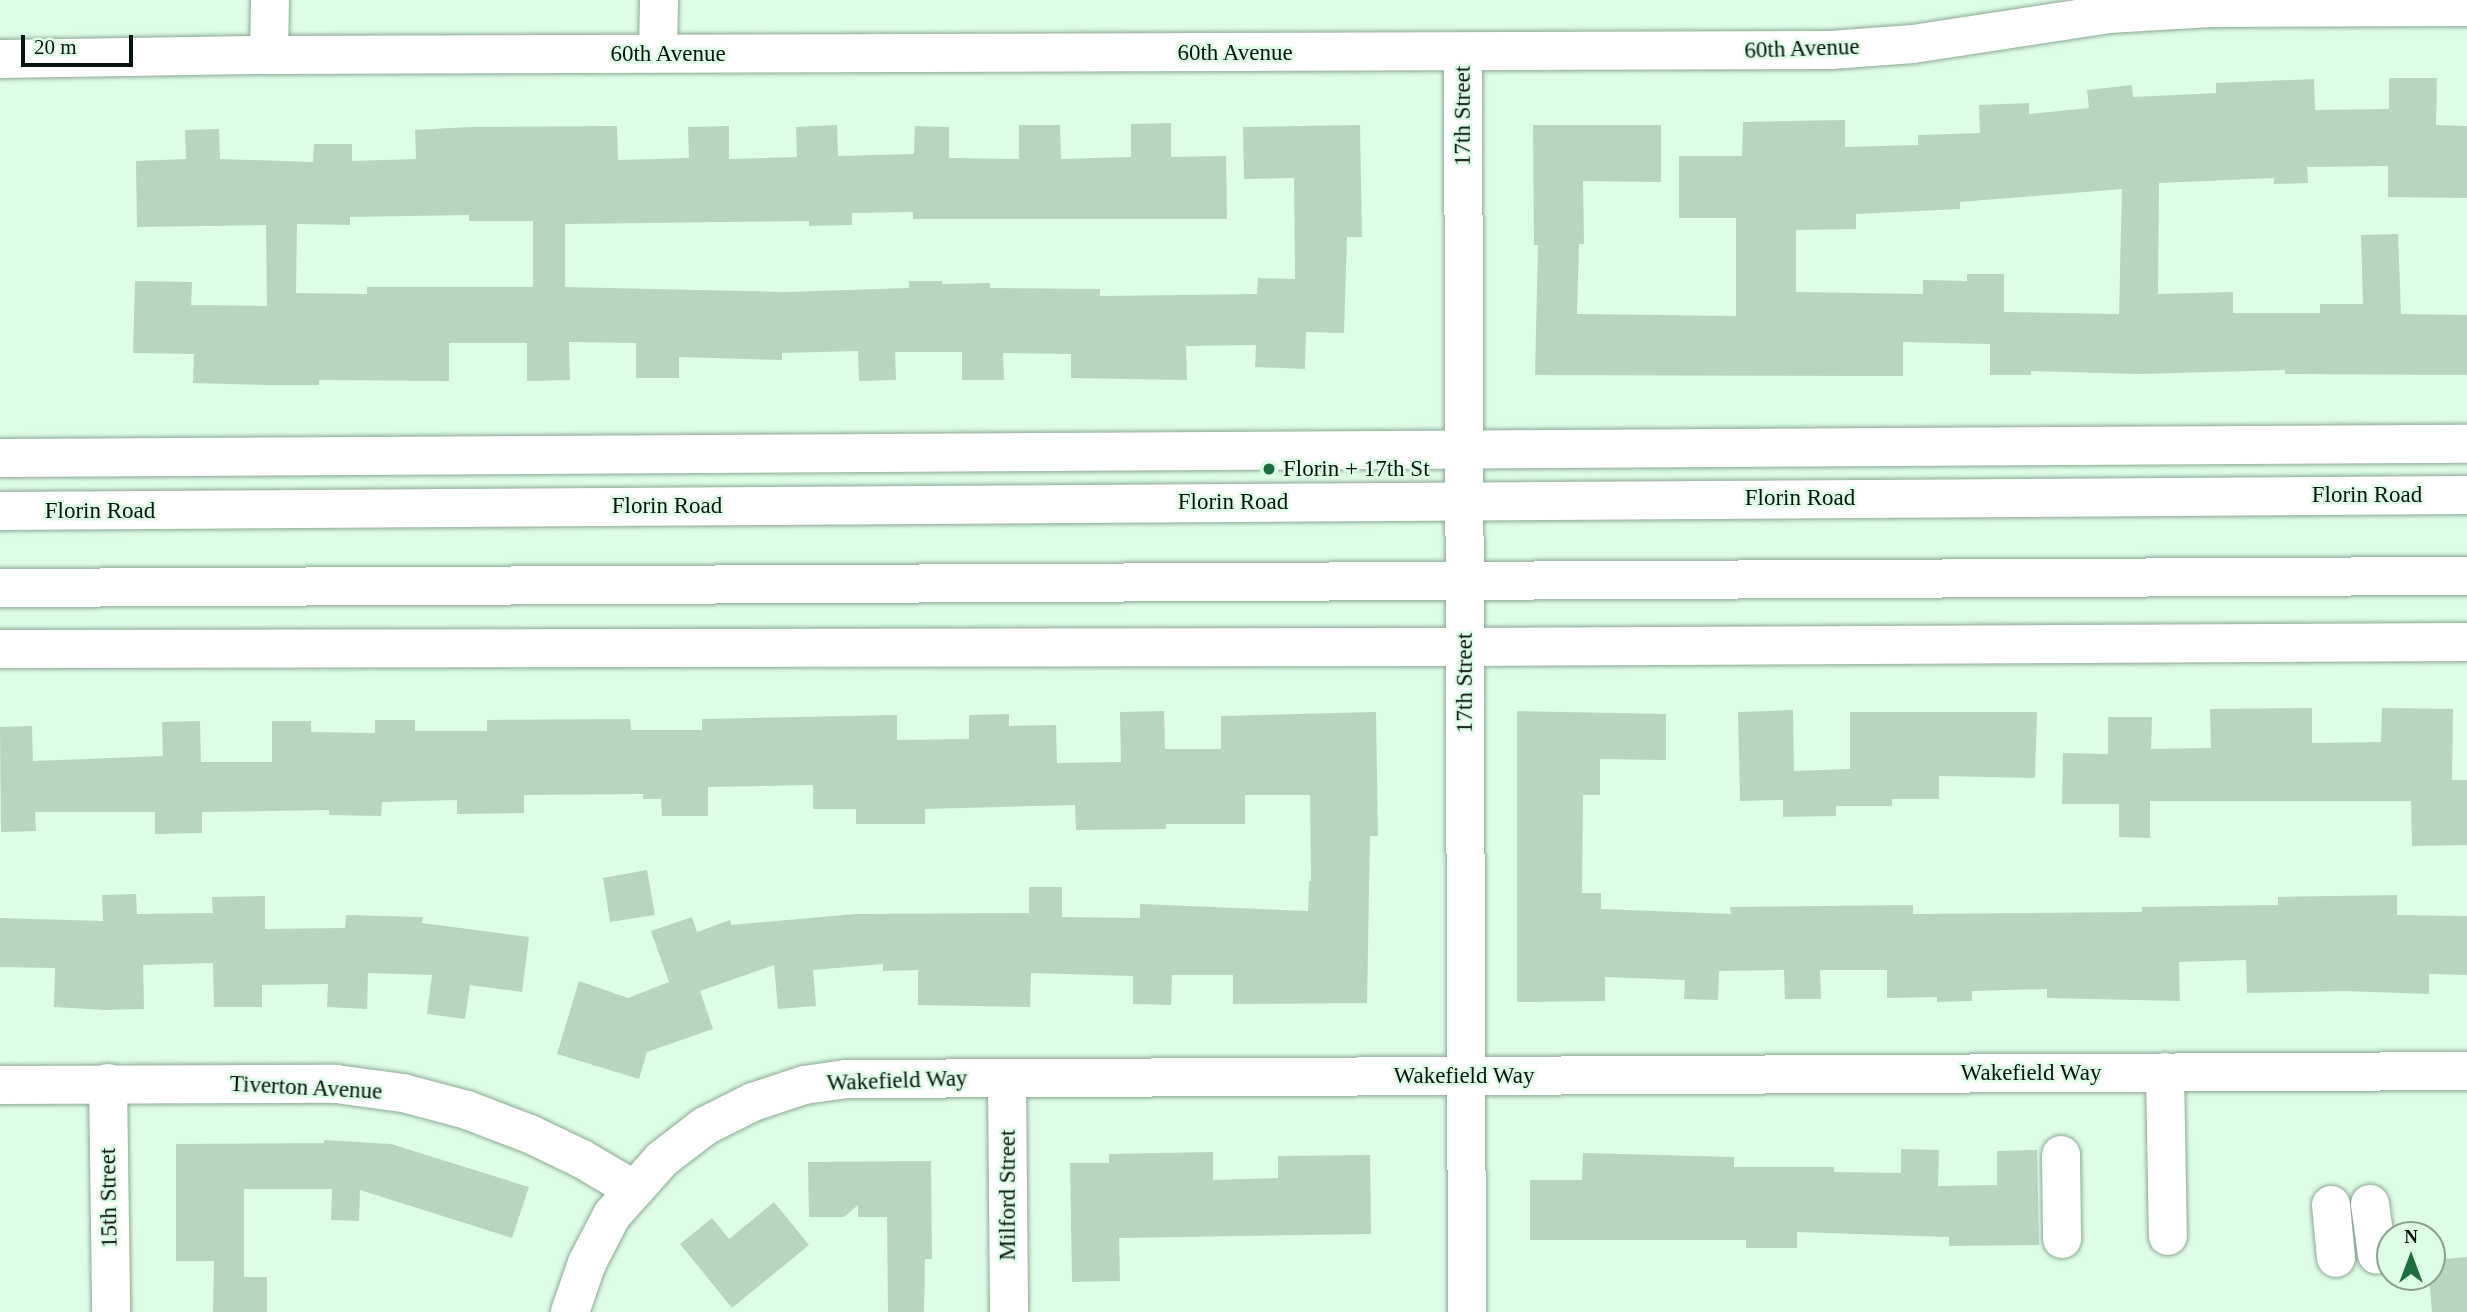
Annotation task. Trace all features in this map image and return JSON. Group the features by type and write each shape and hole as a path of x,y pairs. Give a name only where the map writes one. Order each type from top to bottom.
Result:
{"street":[{"path":"269,55 270,0"},
{"path":"658,53 659,0"},
{"name":"60th Avenue","path":"0,59 658,53 1831,50 1913,44 2108,15 2211,8 2467,7"},
{"name":"17th Street","path":"1463,53 1464,1076 1467,1312"},
{"path":"0,458 2467,444"},
{"name":"Florin Road","path":"0,511 2467,495"},
{"path":"0,587 2467,576"},
{"path":"0,649 1465,647 2467,642"},
{"name":"Wakefield Way","path":"570,1312 587,1263 612,1216 662,1158 705,1126 752,1102 804,1086 846,1079 2467,1071"},
{"path":"2165,1072 2168,1236"},
{"name":"Milford Street","path":"1007,1079 1009,1312"},
{"name":"15th Street","path":"108,1083 111,1312"},
{"name":"Tiverton Avenue","path":"0,1085 336,1084 403,1093 467,1110 530,1134 582,1158 633,1189"},
{"path":"2061,1155 2062,1239"},
{"path":"2370,1204 2376,1248"},
{"path":"2331,1205 2336,1258"}],"building":[{"path":"2389,78 2437,78 2436,125 2467,126 2467,198 2388,197 2388,166 2307,167 2308,183 2274,184 2274,178 2159,183 2158,294 2233,292 2233,313 2320,313 2320,304 2363,304 2361,235 2398,234 2401,314 2467,315 2467,375 2285,374 2285,370 2139,374 2031,371 2031,375 1990,375 1990,344 1903,342 1903,376 1535,375 1538,245 1534,245 1533,125 1661,125 1661,182 1583,181 1584,244 1579,244 1577,314 1736,316 1736,218 1679,218 1679,156 1742,156 1743,122 1845,120 1845,147 1918,145 1918,135 1980,133 1979,105 2029,103 2029,114 2089,108 2087,90 2132,85 2133,97 2216,93 2216,83 2314,79 2315,110 2389,109","holes":["2122,189 2119,314 2004,312 2004,274 1967,274 1967,281 1923,280 1923,294 1796,292 1796,230 1856,229 1856,214 1960,209 1960,202"]},
{"path":"1171,123 1171,157 1226,156 1227,219 913,219 913,212 852,213 852,225 809,226 809,221 565,224 565,287 784,292 909,288 909,281 942,281 942,284 990,283 990,288 1100,289 1100,296 1257,294 1258,278 1295,279 1294,178 1244,179 1243,127 1360,125 1362,237 1347,237 1344,333 1306,332 1305,369 1255,367 1256,345 1186,346 1187,380 1071,378 1071,354 1003,353 1004,380 962,380 962,352 895,352 896,380 859,381 858,351 782,353 782,360 679,357 679,378 636,378 636,343 569,342 570,380 527,381 527,343 449,343 449,381 319,380 319,385 266,385 193,383 194,354 133,353 135,281 192,282 191,305 267,306 266,225 137,227 136,161 186,159 185,130 219,129 220,159 313,162 314,144 352,144 352,161 416,159 415,130 469,127 617,126 618,160 689,158 688,127 729,126 729,159 797,157 796,127 837,125 838,156 914,154 915,126 949,127 949,158 1019,159 1019,125 1060,125 1061,159 1131,157 1131,124","holes":["469,215 469,221 533,221 533,287 367,287 367,294 296,293 297,224 350,225 350,217"]},
{"path":"2312,708 2312,743 2381,742 2382,708 2453,709 2452,780 2467,780 2467,845 2412,846 2411,801 2150,801 2150,838 2119,837 2119,804 2062,804 2063,753 2108,754 2108,717 2152,717 2151,749 2211,748 2210,709"},
{"path":"1793,710 1794,771 1850,769 1850,712 2037,712 2035,778 1939,776 1939,799 1892,799 1892,806 1836,806 1836,816 1783,817 1783,800 1740,801 1738,712"},
{"path":"1164,711 1165,749 1221,749 1221,716 1376,712 1378,836 1370,836 1367,1003 1233,1004 1233,975 1172,975 1171,1005 1133,1004 1133,976 1031,973 1030,1007 918,1005 918,970 883,971 883,964 813,970 816,1006 778,1009 774,965 700,991 713,1029 647,1052 639,1079 557,1054 579,981 628,998 669,982 651,931 692,917 697,932 730,920 731,925 855,914 1029,913 1029,887 1062,887 1062,917 1140,918 1140,904 1308,911 1311,881 1310,795 1245,795 1245,824 1166,824 1166,829 1076,830 1075,805 925,809 925,824 856,824 856,809 813,809 813,785 708,787 708,816 662,816 661,799 643,799 643,794 524,795 524,813 457,814 457,800 382,802 381,816 329,815 329,810 202,812 202,833 155,834 155,812 35,812 36,831 1,832 0,727 32,726 33,761 163,756 162,722 200,721 201,762 272,762 272,721 311,721 311,732 375,733 375,720 415,720 415,731 487,731 487,720 630,719 631,730 702,730 702,719 897,715 897,740 969,739 969,715 1009,714 1009,726 1056,725 1057,763 1121,762 1120,712"},
{"path":"1517,711 1666,714 1666,760 1600,759 1600,795 1583,795 1582,893 1601,893 1601,909 1731,914 1730,907 1913,905 1913,914 2142,912 2142,907 2278,905 2278,897 2397,895 2397,915 2467,916 2467,975 2429,974 2429,994 2345,991 2247,993 2246,960 2179,962 2180,1001 2047,998 2047,989 1972,991 1972,1001 1937,1002 1937,997 1887,998 1887,970 1820,970 1821,999 1785,999 1784,970 1719,971 1718,1000 1684,999 1685,980 1605,977 1605,1001 1517,1002"},
{"path":"647,870 655,915 610,922 603,878"},
{"path":"136,894 137,914 213,913 212,897 265,896 265,929 345,928 346,915 423,917 422,923 529,937 522,992 470,985 465,1019 427,1014 432,975 368,973 367,1009 327,1007 328,984 262,985 262,1007 214,1007 213,963 143,965 144,1009 104,1010 54,1007 55,968 0,967 0,918 103,921 102,895"},
{"path":"324,1140 391,1144 529,1187 512,1238 360,1190 359,1221 331,1220 332,1189 244,1189 244,1277 267,1277 267,1312 213,1312 214,1261 176,1261 176,1144 324,1143"},
{"path":"1901,1149 1939,1150 1938,1186 1997,1185 1997,1151 2037,1150 2039,1245 1949,1246 1949,1237 1797,1232 1797,1248 1746,1248 1746,1240 1530,1240 1530,1180 1582,1180 1583,1153 1734,1157 1734,1167 1834,1167 1834,1172 1901,1173"},
{"path":"1213,1152 1213,1180 1278,1178 1278,1156 1370,1155 1371,1234 1119,1238 1120,1281 1072,1282 1070,1163 1109,1163 1109,1154"},
{"path":"931,1161 932,1259 925,1259 924,1312 888,1312 887,1217 858,1217 858,1205 844,1217 809,1217 808,1162"},
{"path":"774,1202 809,1245 732,1308 680,1244 712,1218 729,1239"},
{"path":"2467,1257 2467,1312 2432,1312 2430,1291 2446,1291 2446,1259"}],"place":[{"name":"Florin + 17th St","path":"1269,469"}]}
